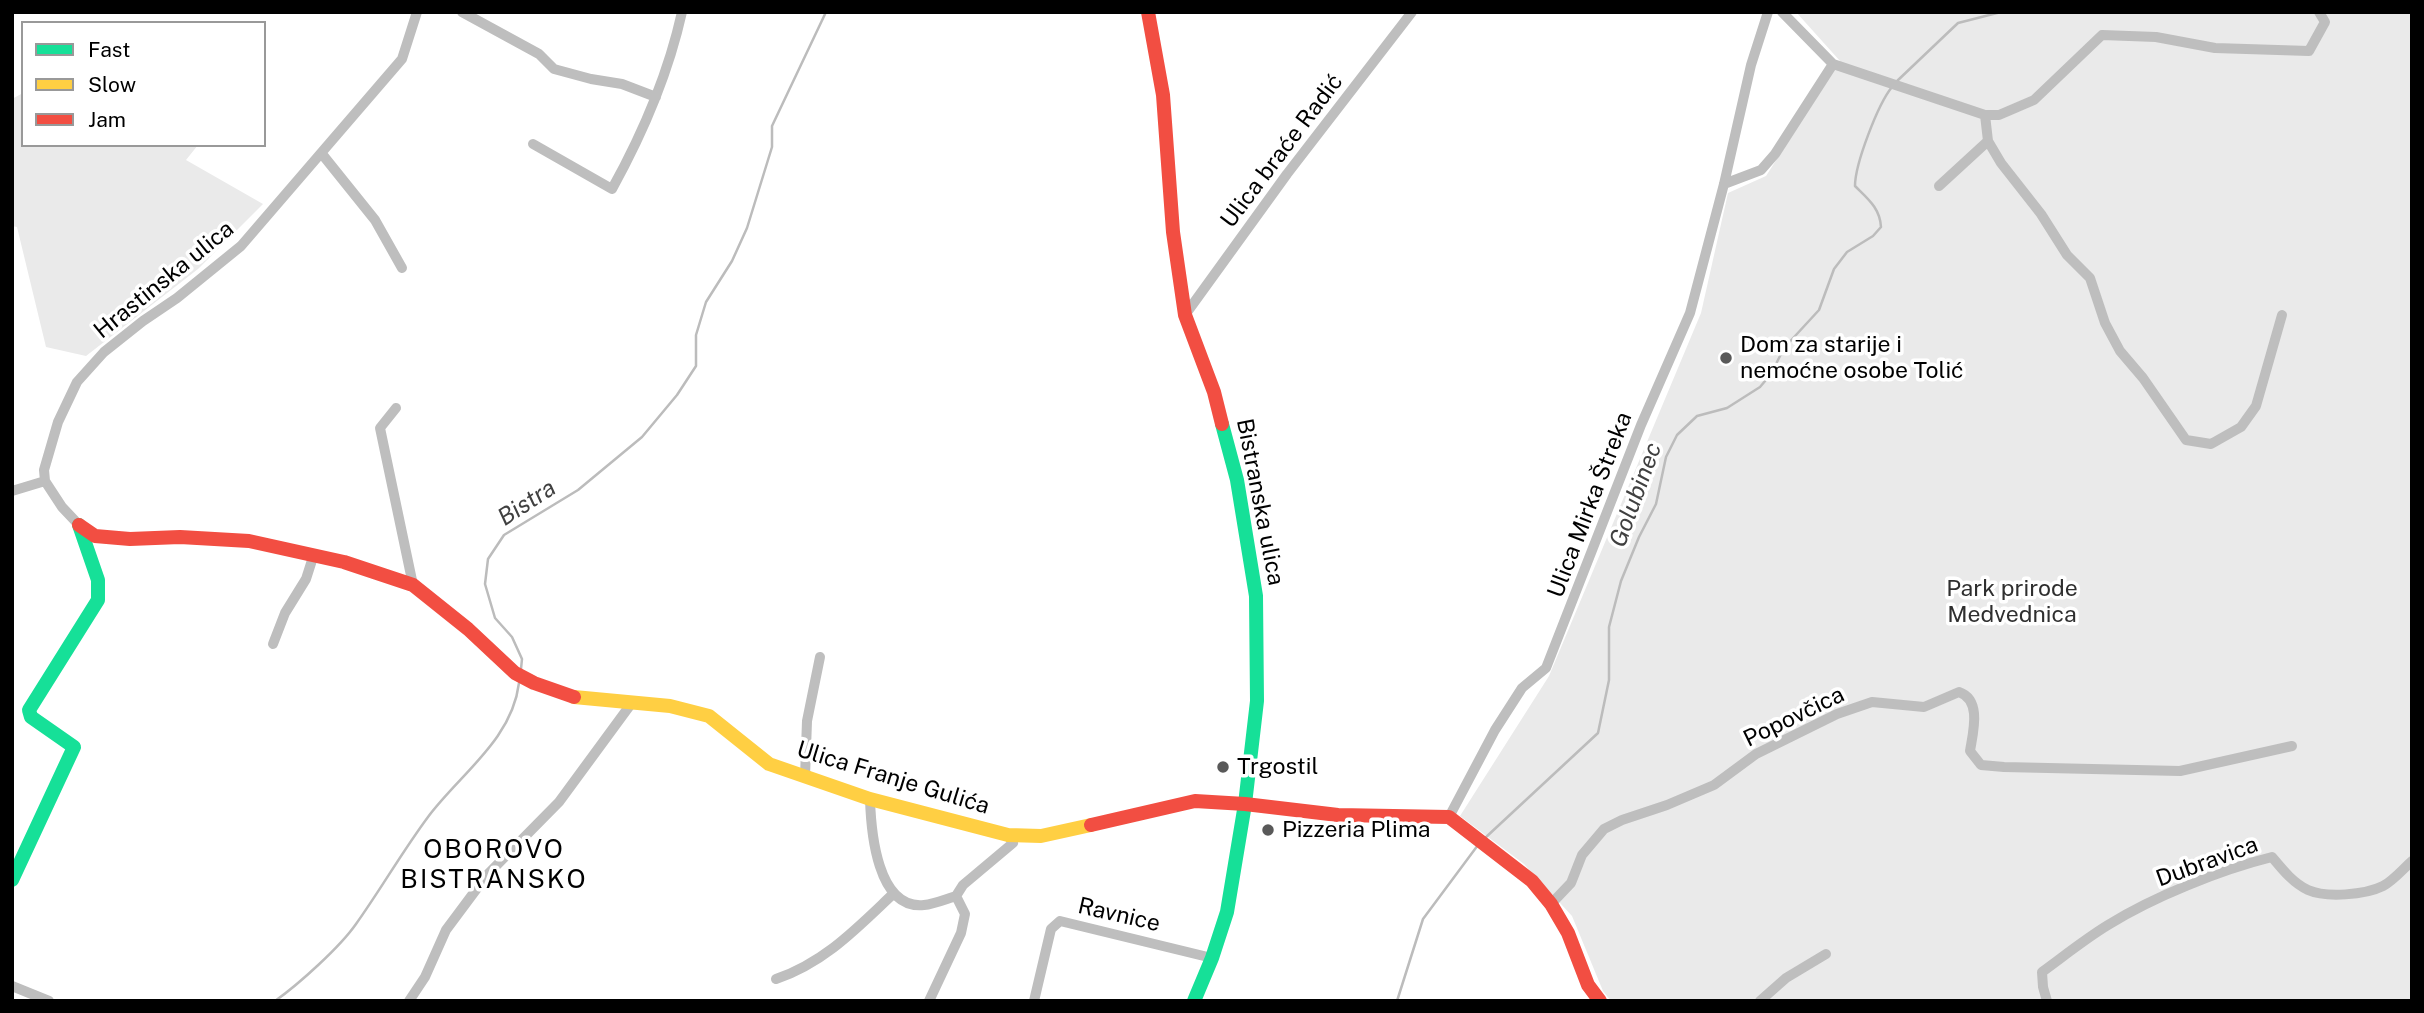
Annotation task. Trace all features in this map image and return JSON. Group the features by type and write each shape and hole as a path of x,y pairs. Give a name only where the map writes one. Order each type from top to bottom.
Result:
{"street":[{"name":"Hrastinska ulica","path":"45,481 44,470 58,422 77,382 104,352 241,246 402,59 417,12"},
{"path":"462,12 539,54 554,69 591,79 622,83 656,97"},
{"path":"533,144 612,189 629,159 656,97 674,48 682,12"},
{"name":"Bistranska ulica","path":"1148,12 1163,94 1172,232 1185,315 1214,392 1237,480 1256,596 1257,701 1245,804 1227,912 1194,1001"},
{"name":"Ulica braće Radić","path":"1185,315 1287,174 1412,12"},
{"name":"Ulica Mirka Štreka","path":"1448,817 1508,709 1522,688 1546,668 1641,425 1690,313 1724,184 1751,65 1768,12"},
{"path":"1783,12 1784,17 1833,64 1985,115 1999,115 2034,100 2102,35 2157,37 2215,48 2309,51 2325,22 2319,12"},
{"path":"1724,184 1761,170 1776,154 1833,64"},
{"path":"1985,115 1988,141 2001,163 2041,214 2067,255 2090,278 2105,323 2120,351 2143,378 2186,440 2211,444 2241,427 2256,406 2282,315"},
{"path":"1939,186 1988,141"},
{"path":"322,154 375,220 402,268"},
{"path":"396,408 380,428 413,585"},
{"path":"12,491 45,481 62,507 79,524 80,536 100,587 97,600 29,710 32,717 74,747 12,880"},
{"name":"Ulica Franje Gulića","path":"79,524 95,536 250,541 314,554 413,585 468,629 515,673 534,683 569,697 670,706 709,716 769,764 870,799 1008,835 1041,836 1195,801 1245,804 1338,816 1448,817"},
{"path":"273,644 285,613 306,579 314,554"},
{"path":"805,777 807,721 820,657"},
{"name":"Popovčica","path":"1551,904 1571,883 1582,855 1604,829 1714,785 1756,754 1837,714 1872,702 1924,707 1959,692 1967,695 1974,705 1970,751 1981,765 2180,771 2292,746"},
{"path":"409,1001 425,977 446,930 487,875 559,802 631,704"},
{"path":"870,799 871,833 875,853 893,894 900,901 924,905 956,896 963,885 1013,843 1008,835"},
{"path":"1448,817 1532,881 1551,904 1568,933 1588,985 1600,1001"},
{"name":"Dubravica","path":"2047,1001 2042,972 2109,924 2165,896 2248,863 2272,857 2287,875 2308,890 2324,894 2352,894 2384,886 2412,861"},
{"path":"776,979 815,962 850,935 893,894"},
{"path":"929,1001 961,933 965,914 956,896"},
{"name":"Ravnice","path":"1034,1001 1051,929 1060,921 1212,958"},
{"path":"1760,1001 1786,978 1826,954"},
{"path":"12,986 49,1001"}],"green space":[{"name":"Park prirode Medvednica","path":"1796,12 2412,12 2412,1001 1611,1001 1603,991 1572,916 1524,864 1460,816 1549,676 1701,313 1728,193 1766,176 1840,61"},
{"path":"21,94 21,147 196,147 186,160 263,204 198,269 86,356 46,347 17,227 12,226 12,99"}],"waterway":[{"name":"Bistra","path":"521,669 522,659 512,637 495,618 485,584 488,559 504,535 578,490 642,437 677,395 696,366 696,335 706,302 732,261 747,228 772,147 772,126 826,12"},
{"name":"Golubinec","path":"1896,82 1958,23 2001,12"},
{"name":"Golubinec","path":"1485,838 1598,733 1609,680 1609,627 1621,581 1656,504 1666,457 1677,435 1697,416 1727,408 1760,387 1771,374 1784,348 1819,310 1834,269 1847,252 1873,236 1881,227 1876,209 1855,186 1868,135 1892,87"},
{"name":"Bistra","path":"275,1001 318,965 356,924 428,817 496,739 514,703 519,683"},
{"name":"Golubinec","path":"1397,1001 1423,919 1478,845"}],"traffic: fast":[{"path":"1194,1001 1227,912 1245,804 1257,701 1256,596 1237,480 1222,424"},
{"path":"12,880 74,747 31,717 29,710 98,600 98,580 79,525"}],"traffic: slow":[{"path":"574,697 670,706 709,716 769,764 870,799 1008,835 1041,836 1091,825"}],"traffic: jam":[{"path":"1148,12 1163,95 1173,232 1185,315 1214,392 1222,424"},
{"path":"79,525 95,536 249,541 344,562 413,585 468,629 515,673 534,683 574,697"},
{"path":"1091,825 1195,801 1338,815 1449,817 1532,881 1551,904 1568,933 1588,985 1600,1001"}],"place":[{"name":"Dom za starije i nemoćne osobe Tolić","path":"1726,358"},
{"name":"Trgostil","path":"1223,767"},
{"name":"Pizzeria Plima","path":"1268,830"}],"district":[{"name":"OBOROVO BISTRANSKO","path":"494,865"}]}
